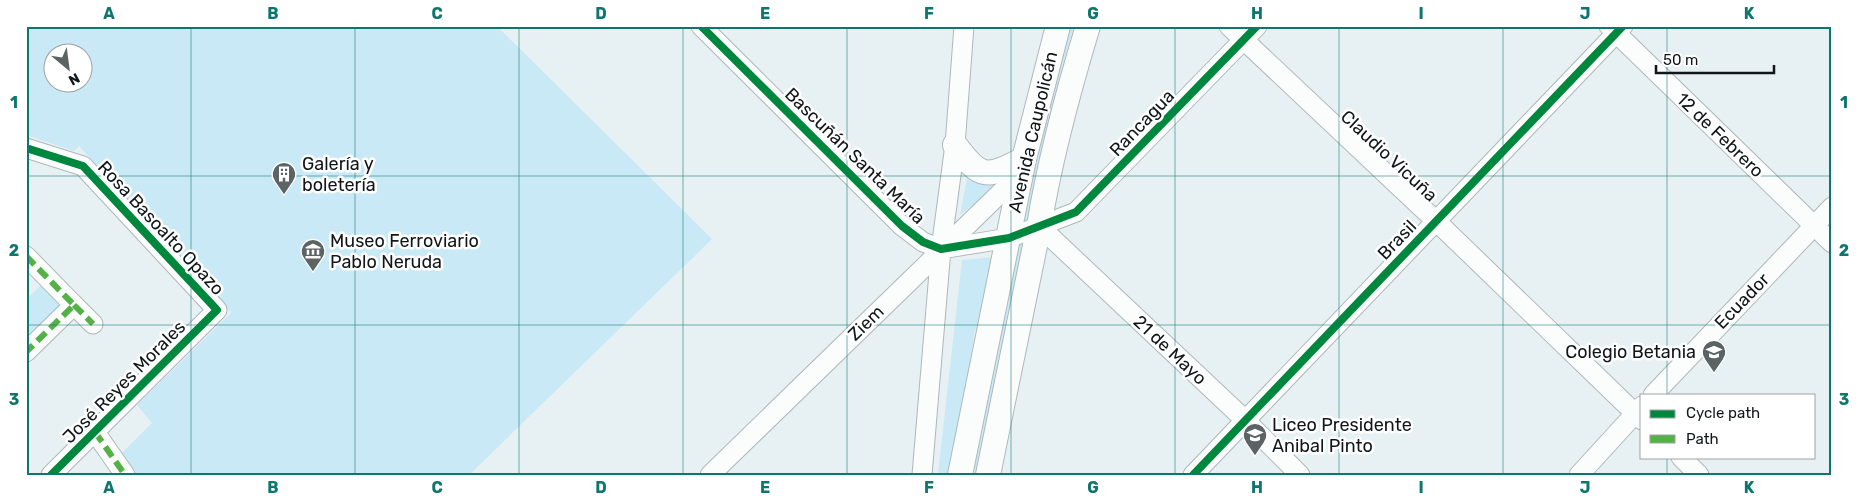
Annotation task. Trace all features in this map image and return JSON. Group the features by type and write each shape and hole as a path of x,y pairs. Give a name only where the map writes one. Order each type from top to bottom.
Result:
{"main road":[{"name":"Avenida Caupolicán","path":"960,475 1023,165 1058,26"},
{"name":"Avenida Caupolicán","path":"988,475 1039,226 1044,193 1060,124 1088,26"},
{"path":"955,145 973,168 986,173 1023,165"}],"street":[{"path":"922,475 942,249 955,145 964,26"},
{"name":"Claudio Vicuña","path":"1229,26 1640,413"},
{"name":"Rancagua","path":"1039,226 1076,212 1257,26"},
{"name":"Brasil","path":"1193,475 1436,221 1616,29"},
{"name":"12 de Febrero","path":"1616,29 1832,243"},
{"name":"Bascuñán Santa María","path":"709,31 902,226 923,242 942,249"},
{"name":"Rosa Basoalto Opazo","path":"26,148 83,166 217,310"},
{"name":"Ziem","path":"710,475 942,249 1023,165"},
{"name":"Ecuador","path":"1654,394 1832,206"},
{"path":"942,249 1009,238 1039,226"},
{"name":"21 de Mayo","path":"1039,226 1245,420 1300,475"},
{"path":"26,256 92,324"},
{"path":"26,352 74,305"},
{"name":"José Reyes Morales","path":"52,475 217,310"},
{"path":"1579,475 1640,413"},
{"path":"95,432 125,475"},
{"path":"1682,458 1700,475"}],"shaded area":[{"path":"26,26 497,26 712,239 469,475 135,475 120,455 152,423 137,405 231,313 79,146 74,151 26,135"},
{"path":"1065,26 1074,26 1057,86 980,475 971,475 1017,241"},
{"path":"968,173 981,183 997,186 960,215"},
{"path":"995,257 984,313 975,330 952,475 938,475 962,260"},
{"path":"43,283 65,305 26,344 26,300"}],"marked path":[{"path":"26,256 74,305 26,352"},
{"path":"74,305 93,324"},
{"path":"95,432 125,475"}],"cycle path":[{"path":"701,26 902,226 923,242 941,249 1009,238 1076,212 1257,26"},
{"path":"1193,475 1623,26"},
{"path":"26,148 83,166 217,310 51,475"}],"place":[{"name":"Galería y boletería","path":"284,195"},
{"name":"Museo Ferroviario Pablo Neruda","path":"313,272"},
{"name":"Colegio Betania","path":"1714,373"},
{"name":"Liceo Presidente Anibal Pinto","path":"1255,456"}]}
